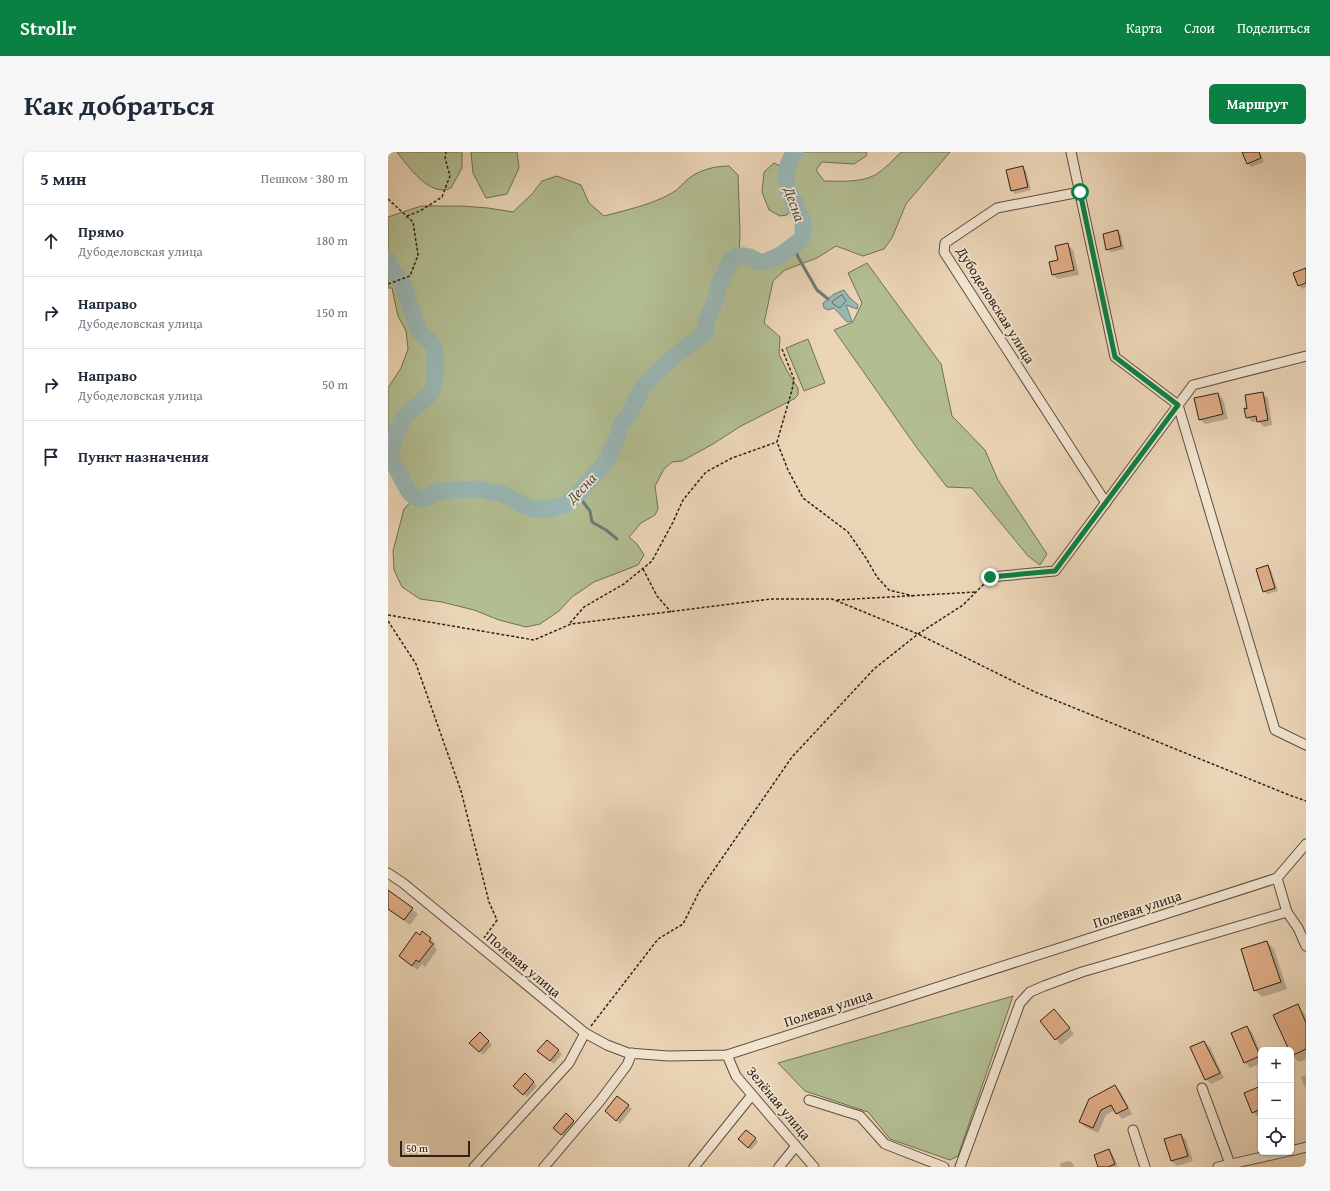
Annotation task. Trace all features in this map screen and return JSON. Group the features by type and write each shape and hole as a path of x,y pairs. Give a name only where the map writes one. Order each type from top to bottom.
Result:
{"street":[{"path":"1071,152 1115,357 1178,405 1275,730 1306,745"},
{"name":"Дубоделовская улица","path":"1080,192 998,208 945,242 944,252 1106,503"},
{"path":"990,577 1055,571 1193,385 1306,356"},
{"path":"1306,844 1277,878 1287,912 1298,928 1306,946"},
{"name":"Полевая улица","path":"388,872 585,1033 607,1045 628,1053 668,1056 728,1055 1277,878"},
{"path":"960,1167 1020,1003 1030,992 1082,972 1287,912"},
{"path":"474,1167 569,1062 585,1033"},
{"path":"544,1167 600,1101 627,1065 632,1053"},
{"name":"Зелёная улица","path":"728,1055 736,1076 814,1167"},
{"path":"1202,1088 1230,1164"},
{"path":"694,1167 752,1095"},
{"path":"808,1100 860,1116 885,1144 944,1167"},
{"path":"1133,1130 1145,1167"},
{"path":"779,1167 796,1146"},
{"path":"1294,1150 1306,1147"},
{"path":"1218,1167 1271,1155"}],"path":[{"path":"407,216 442,198 450,176 445,158 446,152"},
{"path":"388,199 414,222 418,255 410,276 388,284"},
{"path":"782,349 794,379 777,442 788,470 803,498 848,532 877,577 889,590 912,596"},
{"path":"569,624 584,607 624,584 652,561 684,500 706,472 732,458 777,442"},
{"path":"642,569 657,596 671,612"},
{"path":"585,1033 658,939 683,924 700,890 792,757 874,669 918,634 962,605 990,577"},
{"path":"835,601 976,592"},
{"path":"388,615 534,640 569,624 771,599 832,599 918,634 1035,692 1306,801"},
{"path":"388,621 416,664 461,791 489,902 497,920 478,946"}],"green space":[{"path":"397,152 462,152 462,168 451,188 443,190 435,189 416,176"},
{"path":"471,152 517,152 519,168 507,194 486,198 473,173"},
{"path":"795,152 867,152 866,156 854,164 822,162 816,170 824,181 843,181 869,178 875,175 886,167 901,152 950,152 906,204 892,238 884,249 863,256 836,246 817,258 785,270 773,281 764,323 780,337 779,354 787,371 798,388 798,395 794,399 741,426 682,461 672,462 664,469 655,486 658,509 655,515 641,523 629,537 637,544 644,555 638,565 594,582 572,597 559,611 540,624 526,627 499,620 474,610 442,602 420,599 402,587 394,570 393,551 404,509 415,497 408,490 391,458 390,453 388,452 388,388 401,368 408,349 406,331 398,316 392,288 388,288 388,217 421,206 462,206 513,212 532,194 542,181 557,176 581,185 589,203 604,216 656,201 672,193 692,176 702,171 729,166 738,175 740,233 739,256 748,257 758,262 763,262 784,252 800,240 803,235 804,227 802,219 788,190 786,177 791,158"},
{"path":"774,163 782,167 784,191 792,204 787,215 780,216 769,210 762,192 764,172"},
{"path":"867,263 941,364 952,416 985,450 998,480 1047,554 1040,565 1028,556 972,488 947,487 917,448 834,330 853,322 862,303 848,273"},
{"path":"808,339 825,383 804,391 786,348"},
{"path":"1013,996 958,1156 950,1160 890,1139 868,1112 805,1091 778,1063"}],"water":[{"path":"844,290 858,305 857,309 846,305 852,321 847,322 834,308 828,310 824,308 823,303 834,294"}],"building":[{"path":"1242,152 1259,152 1261,158 1247,164"},
{"path":"1023,166 1028,187 1011,191 1006,170"},
{"path":"1118,230 1121,246 1106,250 1103,234"},
{"path":"1068,243 1074,270 1052,275 1049,262 1058,260 1055,246"},
{"path":"1306,268 1306,283 1298,286 1293,273"},
{"path":"1263,392 1268,420 1257,422 1256,416 1246,418 1244,408 1247,409 1245,395"},
{"path":"1218,393 1223,414 1199,420 1194,398"},
{"path":"1268,565 1275,588 1263,592 1256,569"},
{"path":"388,890 413,908 404,920 388,909"},
{"path":"422,931 431,938 429,941 433,944 419,962 416,960 412,966 399,956 416,932 420,935"},
{"path":"1267,941 1281,982 1254,991 1241,949"},
{"path":"1298,1004 1306,1023 1306,1049 1294,1055 1294,1047 1288,1047 1273,1015"},
{"path":"1054,1009 1070,1028 1055,1040 1040,1021"},
{"path":"1247,1026 1258,1051 1258,1057 1244,1063 1231,1033"},
{"path":"480,1032 489,1041 479,1052 469,1043"},
{"path":"547,1040 559,1050 550,1061 537,1051"},
{"path":"1204,1041 1220,1073 1205,1080 1190,1047"},
{"path":"525,1073 534,1082 523,1095 513,1086"},
{"path":"1115,1085 1128,1108 1116,1114 1111,1105 1101,1110 1093,1128 1079,1122 1089,1099"},
{"path":"1258,1087 1258,1110 1252,1113 1244,1093"},
{"path":"617,1096 629,1105 616,1121 605,1111"},
{"path":"566,1113 574,1121 561,1135 553,1128"},
{"path":"746,1130 756,1138 748,1148 738,1139"},
{"path":"1181,1134 1188,1156 1171,1161 1164,1139"},
{"path":"1109,1149 1115,1164 1108,1167 1098,1167 1094,1155"}],"waterway":[{"name":"Десна","path":"388,260 392,269 402,282 418,329 432,344 435,351 435,379 433,389 426,398 405,417 396,434 391,453 391,458 408,490 415,497 421,499 426,498 436,492 481,489 494,493 500,493 530,508 543,510 565,505 579,493 606,461 618,436 621,424 628,416 644,385 673,357 705,333 707,319 716,299 718,287 730,261 739,256 745,256 759,262 764,262 779,256 802,239 803,222 794,206 795,202 788,190 786,177 791,158 795,152"},
{"path":"794,245 798,257 817,290 828,299"},
{"path":"581,491 583,502 590,511 592,522 606,530 617,539"}],"route":[{"path":"990,577 1055,571 1178,405 1115,357 1080,192"}]}
